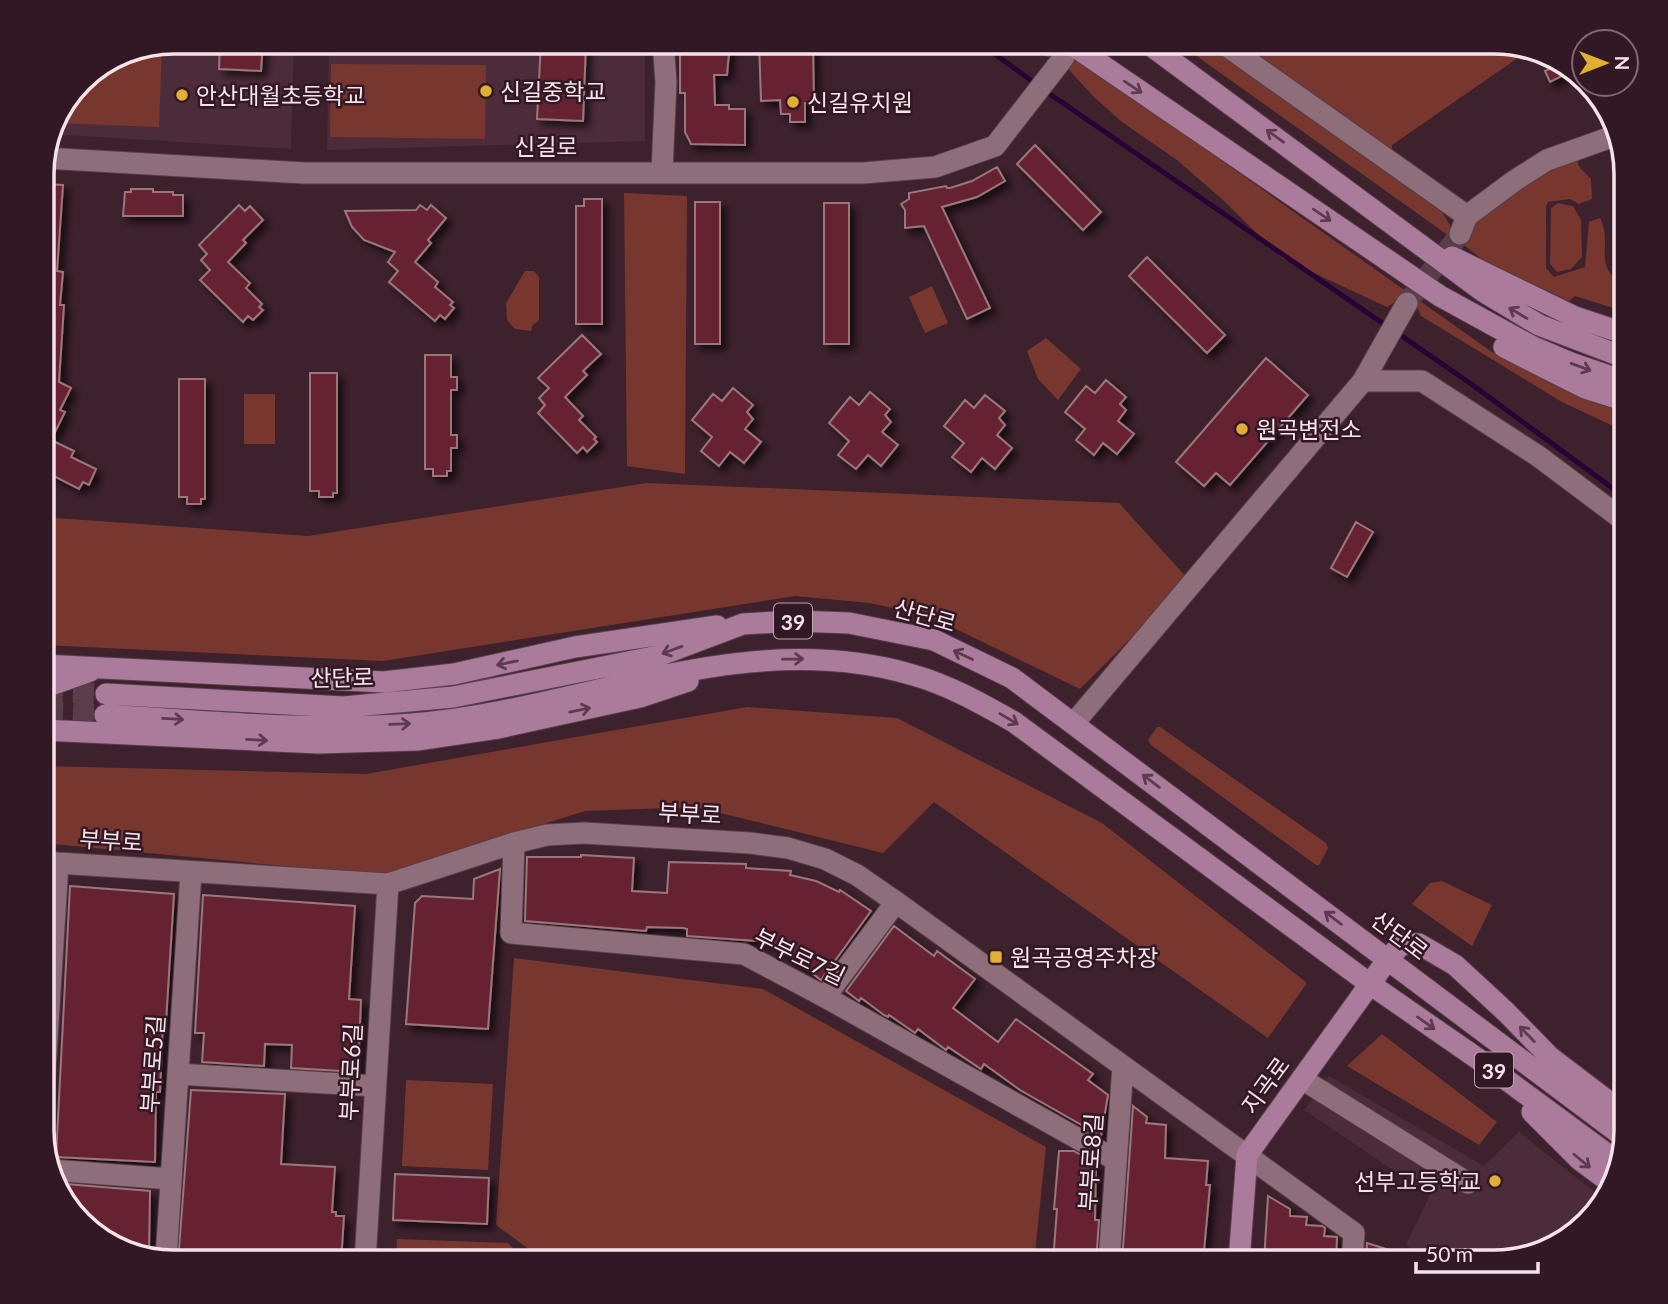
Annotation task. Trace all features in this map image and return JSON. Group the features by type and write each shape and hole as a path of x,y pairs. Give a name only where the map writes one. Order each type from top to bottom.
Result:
{"main road":[{"path":"1077,54 1440,296 1533,347 1614,378"},
{"path":"1162,54 1483,292 1539,325 1614,353"},
{"path":"1423,245 1473,266 1575,317 1614,330"},
{"path":"1440,296 1489,338 1585,388 1614,397"},
{"name":"산단로","path":"1610,1157 1014,722 965,695 914,675 817,659 751,660 658,676 499,712 413,724 320,727 105,704 343,706 453,697 658,656 743,624 794,621 849,623 933,640 1013,678 1614,1130"},
{"path":"55,665 384,682 454,674 575,647 696,628 743,624"},
{"path":"55,731 318,743 417,740 498,728 640,697 751,660"},
{"path":"55,683 101,666"},
{"path":"1388,958 1402,944 1419,944 1455,965 1550,1057 1614,1107"},
{"name":"지곡로","path":"1247,1156 1388,958"},
{"path":"1496,1041 1614,1108"},
{"path":"1481,1061 1580,1160 1603,1177"},
{"path":"1240,1250 1247,1156"}],"street":[{"path":"662,172 666,82 664,54"},
{"name":"신길로","path":"56,159 304,173 863,173 935,167 995,146 1066,54"},
{"path":"1236,54 1463,225 1514,181 1547,160 1608,138"},
{"path":"1074,723 1363,381 1377,361 1404,308"},
{"path":"1363,381 1422,381 1538,456 1614,513"},
{"name":"부부로","path":"55,863 387,884 547,835 584,833 750,843 788,848 825,859 857,874 1354,1233 1353,1250"},
{"name":"부부로7길","path":"514,844 510,933 744,954 1116,1160"},
{"name":"부부로5길","path":"167,1249 191,872"},
{"name":"부부로6길","path":"366,1250 387,884"},
{"path":"825,997 896,902"},
{"name":"부부로8길","path":"1110,1250 1123,1066"},
{"path":"178,1074 375,1086"},
{"path":"1301,1079 1468,1183"},
{"path":"62,1171 171,1179"}],"shaded area":[{"name":"안산대월초등학교","path":"174,54 294,54 291,149 61,135 79,101 95,84 114,70 135,61"},
{"name":"신길중학교","path":"329,54 645,54 645,141 327,150"},
{"path":"1041,54 1071,54 1492,352 1614,409 1614,426 1562,402 1421,316 1418,309 1401,298 1387,307 1282,258 1177,160 1122,122 1094,97 1070,71 1067,62 1058,56 1047,57"},
{"path":"1194,54 1220,54 1442,212 1451,227 1449,236"},
{"path":"1254,54 1494,54 1519,57 1392,145 1392,151"},
{"path":"162,55 159,127 66,123 79,101 95,84 114,70 135,61"},
{"path":"331,64 486,65 485,139 330,137"},
{"path":"1576,158 1580,168 1591,179 1592,199 1579,204 1570,199 1548,202 1546,268 1554,277 1585,267 1589,222 1600,218 1604,227 1606,263 1614,277 1614,308 1575,296 1569,301 1483,260 1464,245 1472,222 1557,162"},
{"path":"624,193 687,196 685,474 627,466"},
{"path":"1558,203 1573,206 1581,220 1582,257 1571,269 1557,272 1550,264 1551,208"},
{"path":"525,271 534,271 539,277 539,320 532,326 531,331 515,329 507,320 506,303"},
{"path":"932,286 948,323 925,333 909,297"},
{"path":"1046,338 1081,369 1058,400 1038,379 1027,351"},
{"path":"244,394 275,394 275,444 244,444"},
{"path":"647,483 1119,503 1189,580 1080,689 929,616 870,603 795,596 383,661 55,646 55,518 308,536"},
{"path":"747,707 897,718 1102,823 1307,983 1268,1038 934,802 883,853 696,807 585,811 379,875 55,844 55,766 366,774"},
{"path":"1157,727 1326,843 1328,848 1319,865 1151,745 1148,740"},
{"path":"1442,881 1492,905 1472,946 1412,904 1430,883"},
{"path":"514,958 763,989 1046,1147 1035,1250 530,1250 496,1225"},
{"path":"1382,1034 1497,1122 1479,1145 1347,1066"},
{"name":"선부고등학교","path":"1329,1076 1484,1166 1519,1132 1595,1192 1579,1215 1567,1225 1533,1243 1494,1250 1412,1250 1406,1244 1430,1195 1304,1110"},
{"path":"406,1080 493,1084 488,1170 402,1166"},
{"path":"397,1239 508,1243 515,1250 397,1250"}],"building":[{"path":"220,54 262,54 261,71 219,69"},
{"path":"540,54 586,54 583,121 537,119"},
{"path":"680,54 729,54 727,75 714,75 715,105 729,105 729,109 745,109 745,145 691,144 685,132 685,93 680,93"},
{"path":"759,54 813,54 814,103 805,103 805,122 790,122 790,114 781,114 780,100 761,101"},
{"path":"1550,69 1562,76 1550,82 1545,71"},
{"path":"1035,145 1101,212 1083,230 1017,164"},
{"path":"997,167 1005,181 977,197 942,207 990,308 967,319 924,226 905,228 905,210 901,204 909,199 909,193 946,186 950,188 972,181"},
{"path":"55,185 63,185 57,271 63,272 60,305 64,305 59,382 71,388 60,410 65,412 55,432"},
{"path":"131,189 153,189 153,192 183,195 183,216 123,216 125,192 131,192"},
{"path":"584,199 602,199 602,324 576,324 576,206 584,206"},
{"path":"695,202 720,202 720,344 695,344"},
{"path":"824,203 849,203 849,344 824,344"},
{"path":"239,205 245,211 250,206 263,220 243,240 246,243 228,262 250,283 246,288 262,304 259,307 263,310 253,320 248,316 243,322 200,280 210,270 201,260 207,254 199,245"},
{"path":"420,205 427,210 431,205 446,218 428,240 431,243 415,262 438,282 435,287 453,302 450,305 454,308 445,319 440,315 435,321 389,282 398,271 388,262 395,252 364,240 352,227 345,211 416,210"},
{"path":"1147,257 1225,335 1207,353 1129,276"},
{"path":"582,335 601,354 583,371 587,375 565,397 583,416 579,420 596,437 594,439 597,442 587,452 583,447 577,453 538,413 545,405 539,398 549,388 538,378"},
{"path":"425,355 451,355 451,377 457,377 457,390 451,390 451,435 457,435 457,448 451,448 451,471 447,471 447,476 433,476 433,469 425,469"},
{"name":"원곡변전소","path":"1266,358 1308,395 1230,485 1216,473 1204,486 1176,462"},
{"path":"310,373 337,373 337,493 333,493 333,497 319,497 319,491 310,491"},
{"path":"179,379 205,379 205,499 201,499 201,504 187,504 187,497 179,497"},
{"path":"1106,380 1126,397 1120,404 1126,410 1118,421 1134,434 1117,454 1103,443 1094,455 1076,440 1085,429 1065,412 1086,386 1095,393"},
{"path":"733,388 753,405 747,412 753,419 745,429 761,442 744,463 730,452 719,466 701,451 712,437 692,420 713,394 722,401"},
{"path":"870,392 890,409 885,415 891,422 882,432 898,445 881,466 868,455 856,469 838,455 849,441 829,423 850,397 859,405"},
{"path":"985,395 1005,411 999,418 1005,425 997,435 1012,448 995,469 982,458 971,472 952,457 964,443 944,426 965,400 974,408"},
{"path":"55,442 74,451 71,457 96,469 89,485 83,482 79,489 55,477"},
{"path":"1356,522 1373,532 1347,577 1331,568"},
{"path":"581,855 634,858 632,891 667,893 669,862 746,864 746,868 791,871 790,875 816,881 839,892 840,890 871,911 821,980 771,942 687,936 687,929 683,928 647,927 646,931 525,921 527,857"},
{"path":"500,869 488,1029 406,1024 415,903 422,896 473,899 474,879"},
{"path":"70,886 174,894 160,1092 156,1092 155,1162 57,1157"},
{"path":"203,895 355,906 349,999 361,1000 358,1072 291,1068 292,1045 265,1044 264,1066 202,1062 204,1033 195,1033"},
{"path":"894,926 934,956 937,951 975,979 953,1008 998,1042 1016,1019 1093,1074 1088,1080 1108,1095 1101,1136 1020,1090 984,1064 981,1069 948,1047 946,1050 918,1029 915,1033 846,991"},
{"path":"191,1090 285,1094 281,1164 335,1167 332,1212 336,1212 336,1216 344,1216 342,1250 179,1250"},
{"path":"1133,1106 1147,1117 1146,1123 1166,1125 1165,1158 1208,1161 1206,1185 1210,1185 1204,1250 1123,1250"},
{"path":"1059,1151 1074,1151 1096,1164 1095,1220 1099,1220 1097,1250 1054,1250 1057,1209 1054,1209"},
{"path":"395,1174 489,1178 487,1224 393,1220"},
{"path":"68,1184 150,1191 149,1247 114,1234 101,1225 79,1203"},
{"path":"1268,1196 1290,1209 1290,1216 1307,1217 1306,1225 1322,1226 1325,1228 1324,1236 1337,1237 1336,1250 1265,1250"},
{"path":"1367,1243 1389,1250 1367,1250"}],"waterway":[{"path":"995,54 1036,84"},
{"path":"1044,90 1388,327"},
{"path":"1396,332 1614,489"}],"tunnel":[{"path":"1407,303 1460,234"},
{"path":"55,692 106,694"},
{"path":"55,713 105,715"}],"place":[{"name":"신길중학교","path":"486,91"},
{"name":"안산대월초등학교","path":"182,95"},
{"name":"신길유치원","path":"793,102"},
{"name":"원곡변전소","path":"1242,429"},
{"name":"원곡공영주차장","path":"996,957"},
{"name":"선부고등학교","path":"1495,1181"}]}
